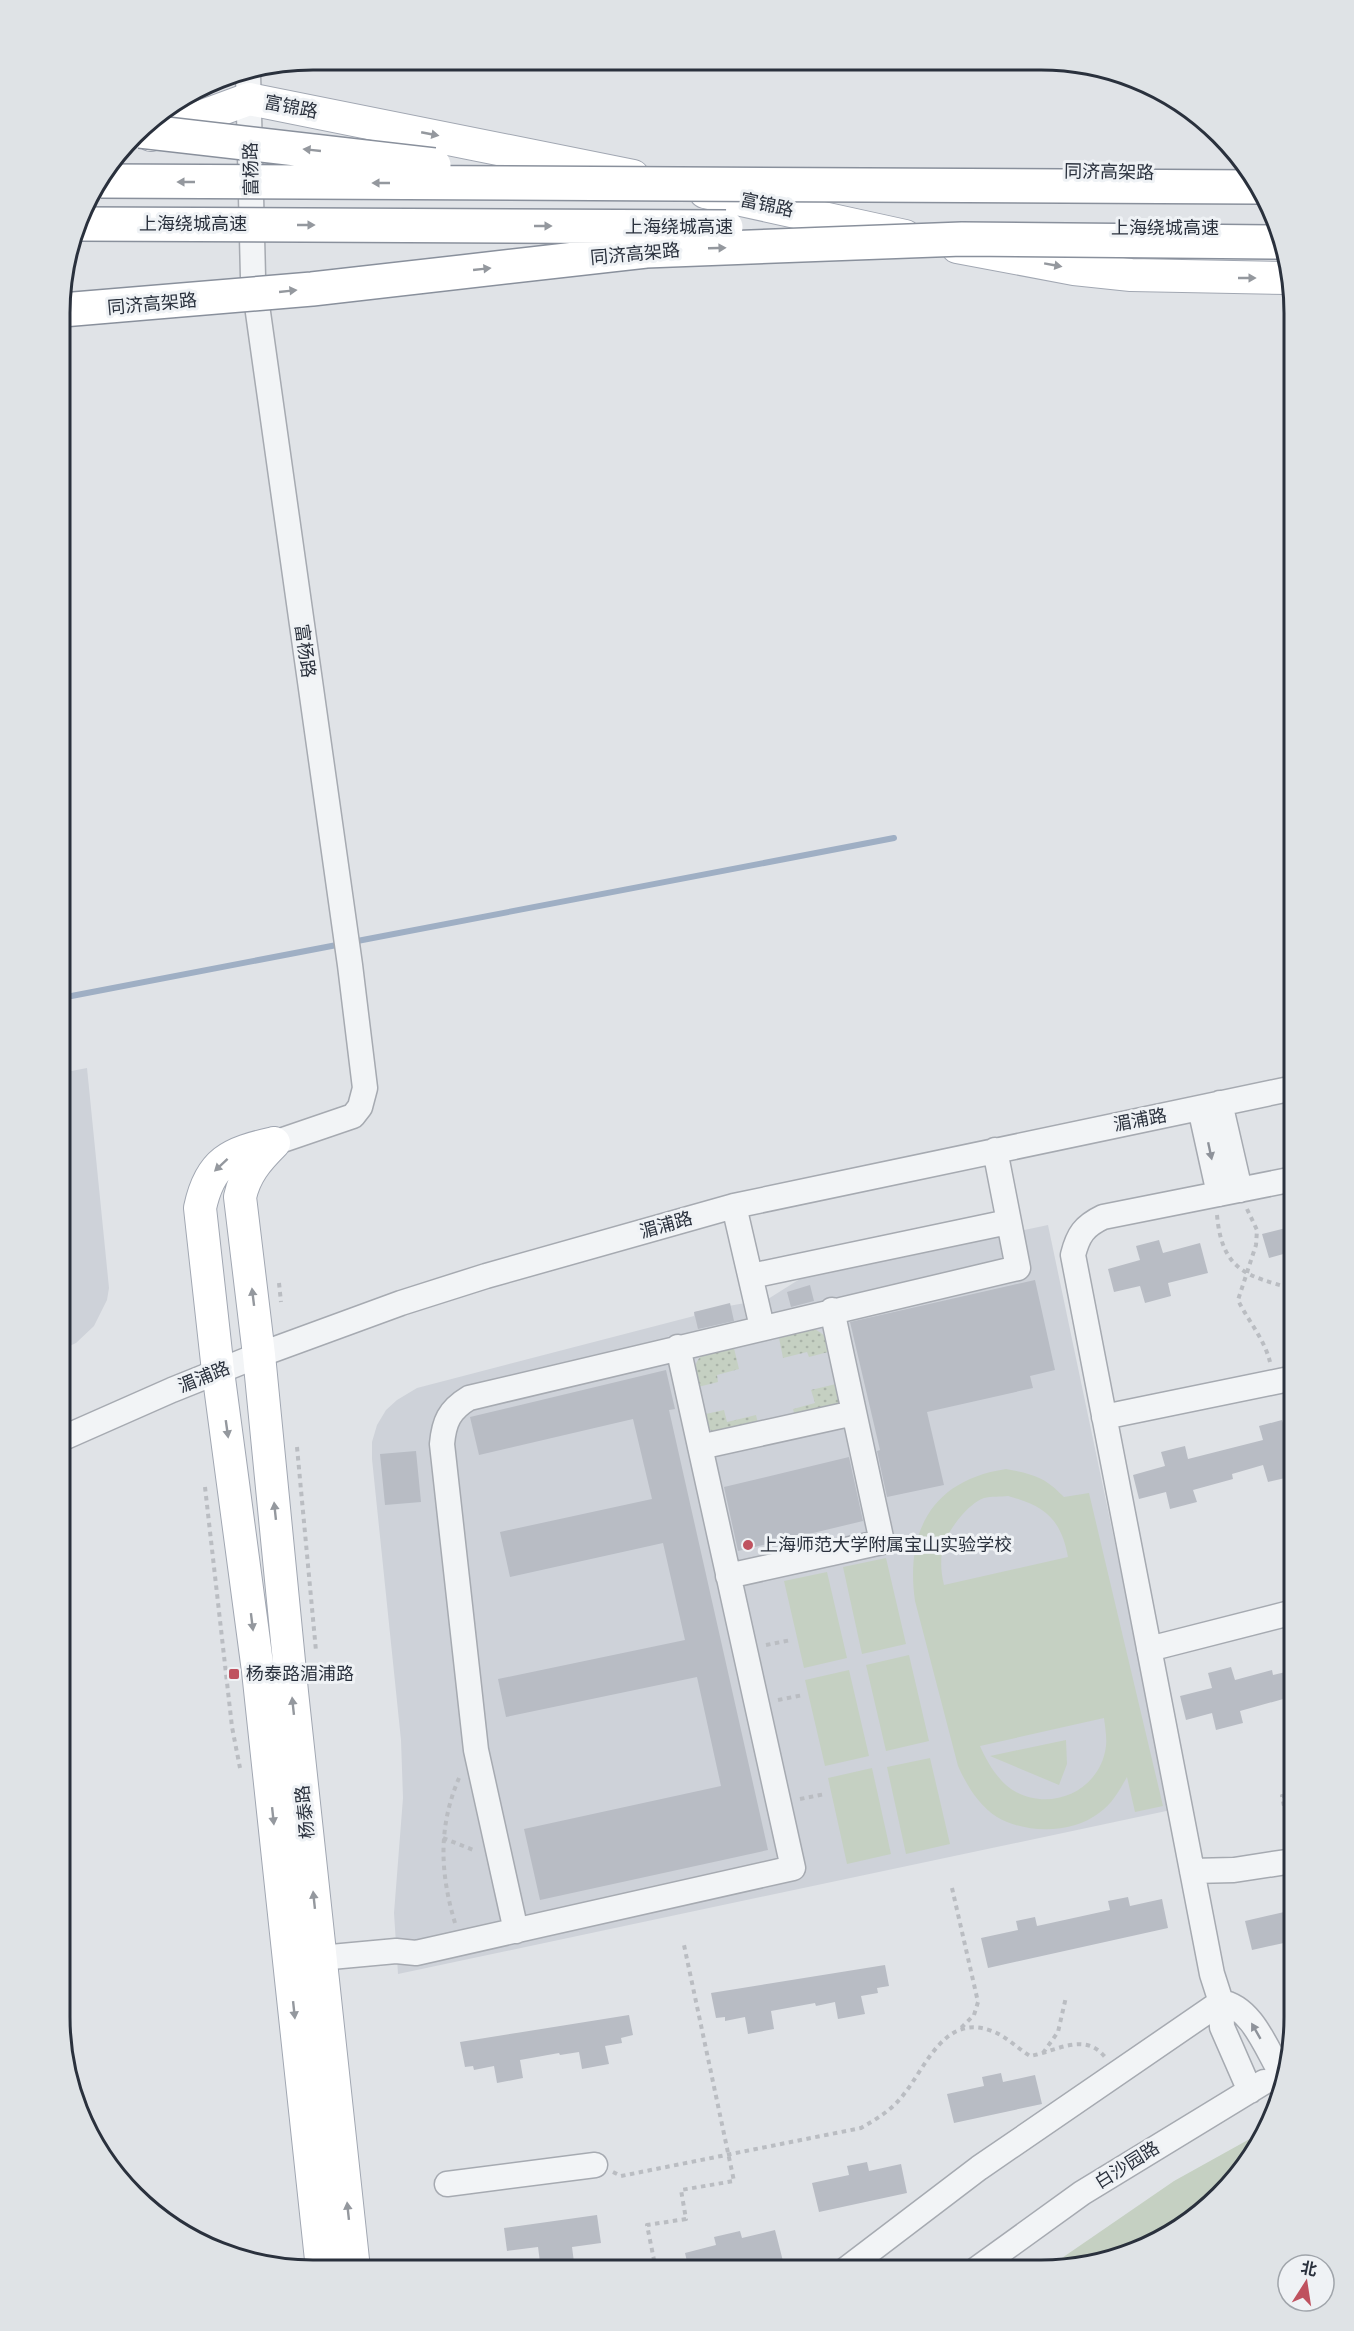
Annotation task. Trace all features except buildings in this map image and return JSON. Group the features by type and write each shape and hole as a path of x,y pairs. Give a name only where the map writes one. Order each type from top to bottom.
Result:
{"highway":[{"name":"同济高架路","path":"152,132 430,164 525,168 1240,174"},
{"path":"109,182 1248,187"},
{"name":"上海绕城高速","path":"87,224 1269,229"},
{"name":"同济高架路","path":"70,309 312,289 646,251 962,239 1273,242"}],"main road":[{"path":"154,130 249,86"},
{"name":"富锦路","path":"249,86 525,153 998,256 1131,275 1281,278"},
{"name":"杨泰路","path":"274,1143 253,1164 243,1181 240,1197 259,1355 353,2260"},
{"name":"杨泰路","path":"274,1143 242,1150 220,1163 205,1185 200,1208 218,1371 258,1671 321,2260"}],"street":[{"name":"富杨路","path":"249,86 253,277 350,965 365,1088 360,1107 353,1116 342,1122 274,1143"},
{"name":"湄浦路","path":"70,1435 259,1355 454,1286 734,1206 1284,1090"},
{"path":"1210,1106 1232,1191"},
{"path":"516,1932 476,1750 442,1444 443,1426 453,1407 468,1398 762,1326 1018,1268 995,1150"},
{"path":"1250,2091 1222,2027 1219,2013 1221,2002 1212,1974 1073,1255 1077,1238 1088,1224 1103,1217 1284,1181"},
{"path":"734,1206 762,1326"},
{"path":"751,1276 1008,1222"},
{"path":"728,1576 882,1542 832,1310"},
{"path":"320,1958 396,1951 416,1953 793,1868 678,1347"},
{"path":"1104,1417 1284,1380"},
{"path":"700,1447 779,1427 854,1413"},
{"path":"1149,1649 1284,1615"},
{"path":"1192,1871 1234,1870 1284,1854"},
{"path":"857,2260 979,2168 1221,2002 1233,2004 1246,2014 1279,2066"},
{"name":"白沙园路","path":"989,2260 1082,2193 1276,2076"},
{"path":"447,2184 595,2166"}],"path":[{"path":"1284,1286 1245,1275 1231,1260 1219,1234 1217,1213 1232,1191 1257,1230 1256,1245 1245,1275 1238,1299 1246,1317 1259,1332 1268,1354 1284,1380"},
{"path":"278,1273 282,1305"},
{"path":"461,1944 443,1877 443,1839 449,1802 463,1769 476,1750"},
{"path":"1284,1796 1281,1796 1284,1811"},
{"path":"443,1839 501,1861"},
{"path":"952,1888 978,2002 974,2015 961,2028"},
{"path":"654,2260 647,2225 686,2219 681,2190 734,2181 684,1945"},
{"path":"1042,2054 1058,2032 1066,1996"},
{"path":"595,2166 621,2176 861,2128 886,2114 904,2095 948,2034 961,2028 974,2026 990,2030 1030,2056 1061,2046 1087,2045 1103,2054 1113,2074"}],"shaded area":[{"path":"87,1068 109,1288 107,1300 94,1326 70,1346 70,1071"},
{"name":"上海师范大学附属宝山实验学校","path":"1048,1225 1171,1810 398,1974 394,1913 403,1798 401,1740 372,1459 372,1442 377,1425 386,1410 417,1388 694,1316 694,1312 768,1299 803,1277"}],"green space":[{"path":"808,1327 824,1335 832,1351 809,1357 807,1352 783,1358 778,1333"},
{"path":"733,1344 739,1369 717,1375 718,1382 694,1388 695,1368 701,1356 714,1349"},
{"path":"840,1383 840,1399 836,1407 796,1420 793,1409 815,1403 811,1390"},
{"path":"724,1410 727,1422 756,1415 759,1428 713,1432 704,1425 701,1415"},
{"path":"1006,1469 1038,1477 1064,1497 1089,1493 1163,1806 1135,1812 1127,1777 1108,1806 1088,1820 1063,1828 1035,1829 1009,1823 997,1817 979,1801 965,1780 958,1766 915,1601 913,1575 920,1531 929,1512 942,1497 960,1484 981,1475","holes":["1008,1496 1032,1504 1049,1516 1061,1533 1068,1557 944,1585 941,1565 943,1547 955,1523 981,1499","1104,1718 1106,1746 1095,1774 1085,1785 1060,1798 1031,1798 1016,1792 994,1772 980,1746"]},
{"path":"886,1558 906,1644 862,1654 843,1567"},
{"path":"827,1572 847,1658 804,1668 784,1581"},
{"path":"909,1655 929,1741 886,1751 866,1665"},
{"path":"849,1670 869,1756 825,1766 805,1680"},
{"path":"1066,1740 1067,1764 1059,1785 990,1756"},
{"path":"930,1758 950,1844 906,1854 887,1767"},
{"path":"872,1768 891,1854 847,1864 828,1778"},
{"path":"1252,2138 1223,2178 1176,2220 1119,2248 1088,2256 1059,2260 1174,2181"}],"waterway":[{"path":"352,942 894,838"},
{"path":"70,996 342,944"}],"place":[{"name":"上海师范大学附属宝山实验学校","path":"748,1545"},
{"name":"杨泰路湄浦路","path":"234,1674"}]}
